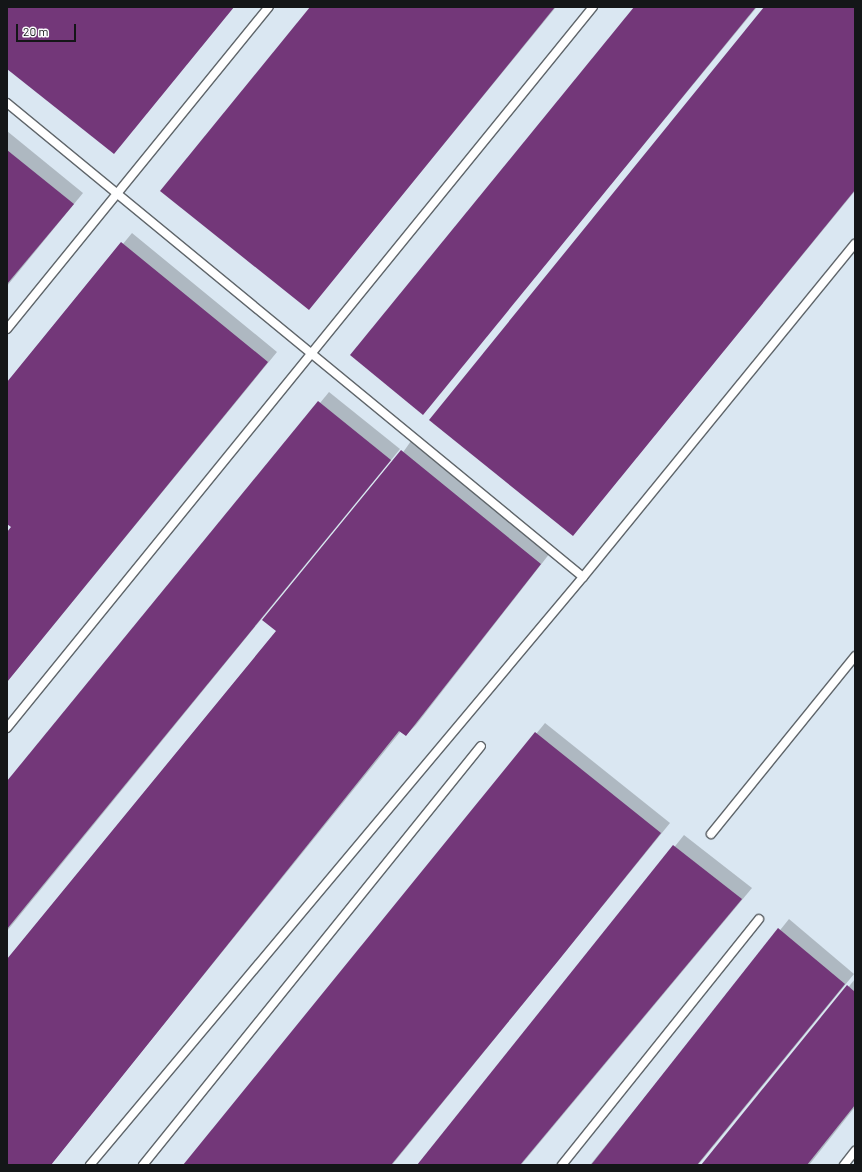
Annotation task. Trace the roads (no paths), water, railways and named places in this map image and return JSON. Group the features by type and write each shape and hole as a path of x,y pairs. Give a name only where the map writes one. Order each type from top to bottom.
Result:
{"lane":[{"path":"7,329 269,7"},
{"path":"7,728 593,7"},
{"path":"7,103 116,194 313,351 583,576"},
{"path":"90,1165 583,576 855,244"},
{"path":"711,834 855,656"},
{"path":"143,1165 481,746"},
{"path":"562,1165 760,919"},
{"path":"844,1165 855,1151"}]}
